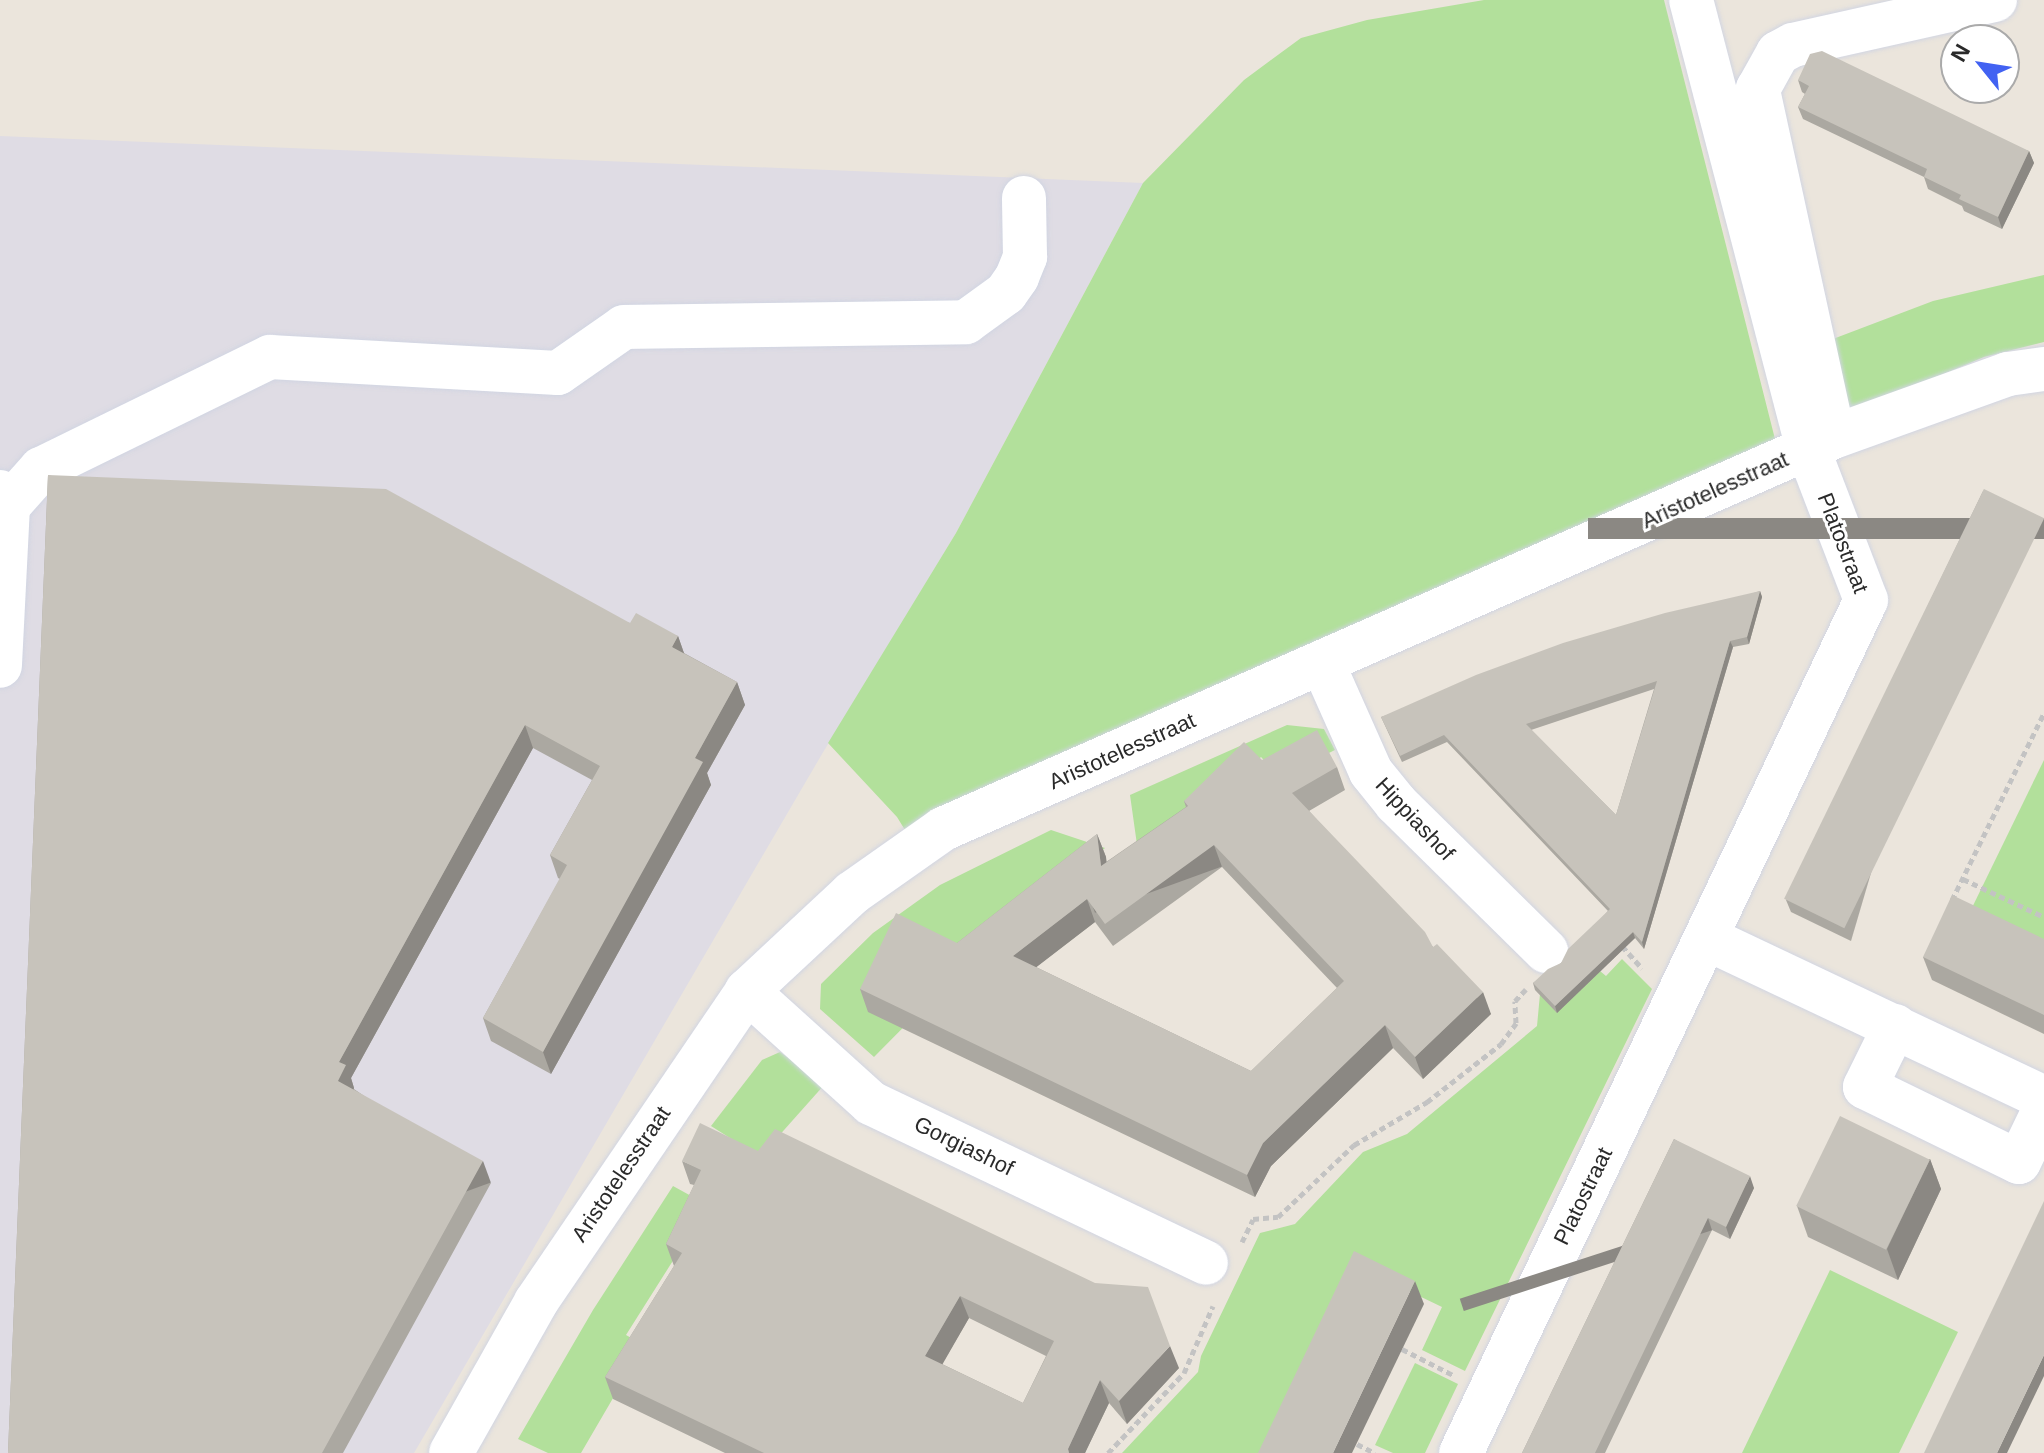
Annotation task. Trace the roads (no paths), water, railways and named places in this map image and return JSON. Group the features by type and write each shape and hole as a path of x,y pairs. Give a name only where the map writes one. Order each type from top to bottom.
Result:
{"street":[{"path":"1691,0 1821,443"},
{"path":"1821,443 1758,89 1778,53 1793,45 1995,0"},
{"path":"0,666 4,499 41,469 270,357 558,373 624,327 966,322 1006,293 1017,277 1025,257 1024,198"},
{"name":"Aristotelesstraat","path":"451,1453 536,1302 747,991 852,893 943,829 1821,443 2008,374 2044,369"},
{"name":"Platostraat","path":"1461,1453 1866,600 1821,443"},
{"name":"Hippiashof","path":"1322,662 1371,772 1540,966"},
{"path":"1706,938 2044,1098"},
{"name":"Gorgiashof","path":"747,991 871,1103 1220,1270"},
{"path":"1895,1026 1865,1087 2019,1162 2044,1110"}]}
